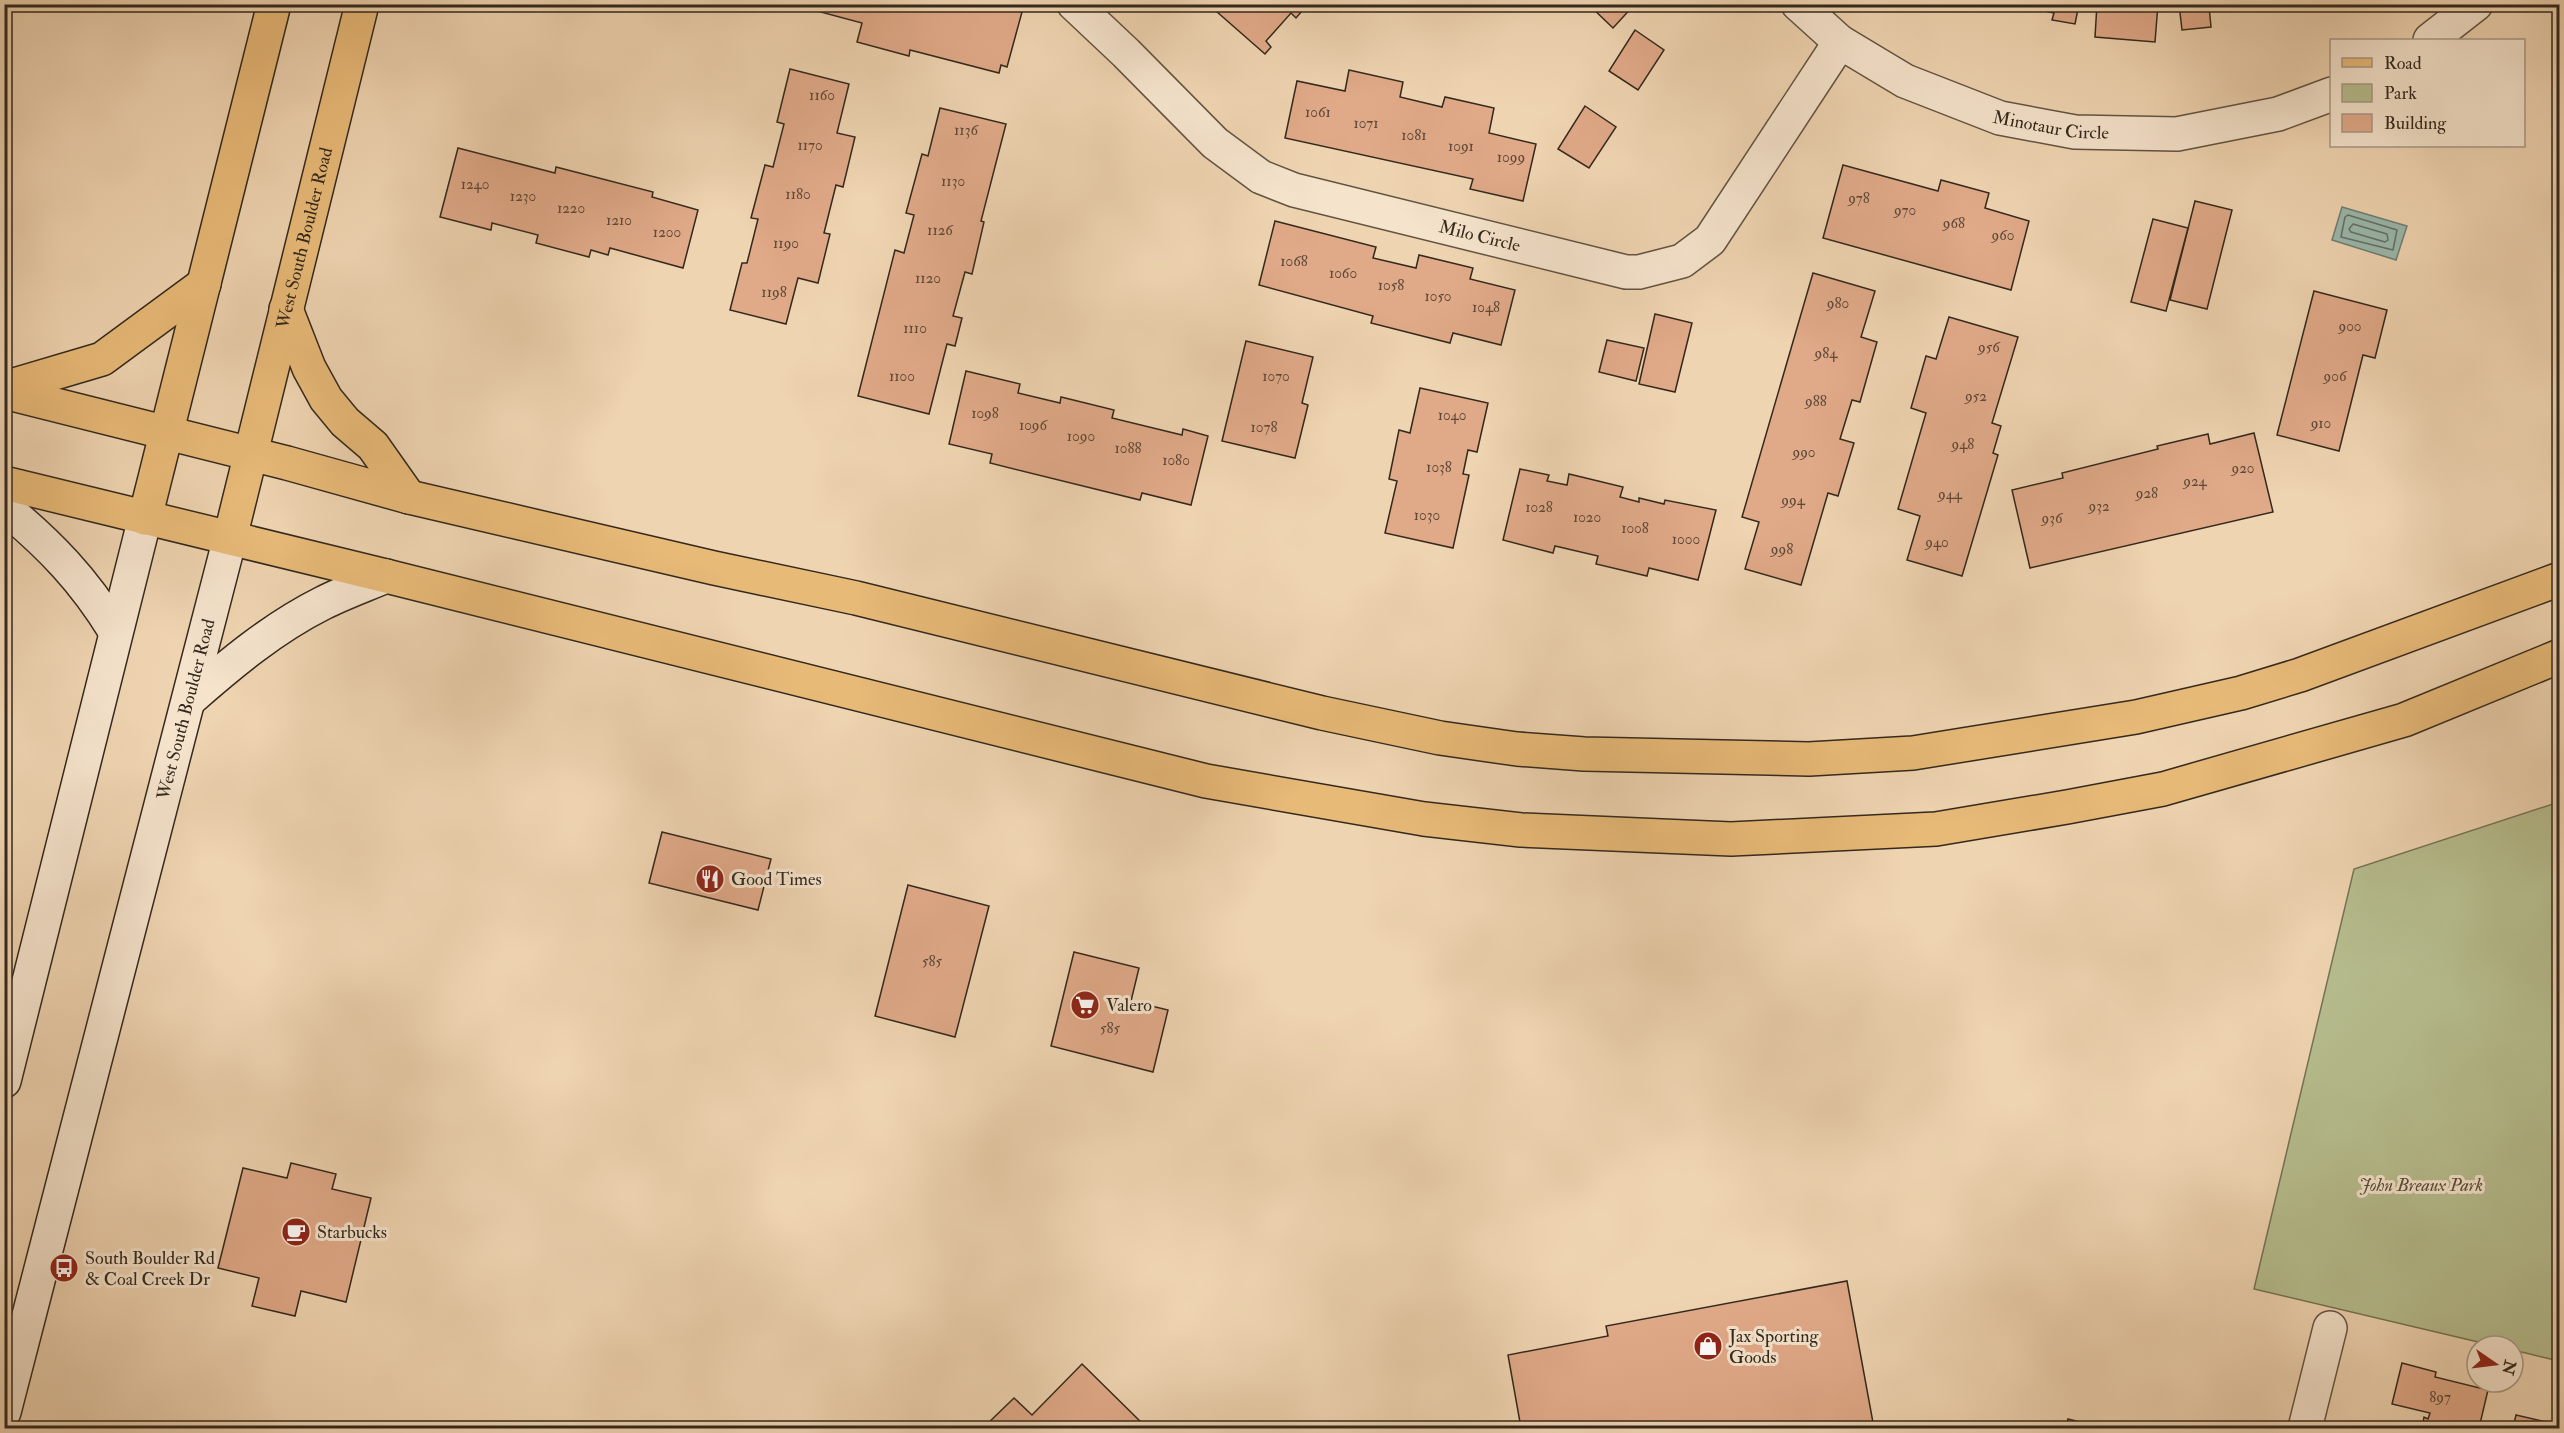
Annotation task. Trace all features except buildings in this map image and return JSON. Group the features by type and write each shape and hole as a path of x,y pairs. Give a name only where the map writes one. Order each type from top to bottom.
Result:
{"main road":[{"path":"4,1081 274,4"},
{"name":"West South Boulder Road","path":"4,1412 189,700 362,4"},
{"name":"Milo Circle","path":"1074,4 1215,143 1261,177 1294,190 1626,272 1640,272 1682,261 1710,240 1840,42"},
{"name":"Minotaur Circle","path":"1798,4 1840,42 1905,81 2000,118 2075,132 2177,134 2278,114 2330,94"},
{"path":"2431,39 2476,4"},
{"path":"4,390 102,359 204,284"},
{"path":"286,309 309,368 326,399 345,422 373,446 409,496"},
{"path":"4,390 409,496 714,568 856,598 1322,713 1440,738 1517,749 1584,754 1809,759 1913,753 2125,719 2241,693 2300,675 2443,624 2559,579"},
{"path":"4,483 1206,781 1424,819 1521,830 1617,836 1731,838 1936,829 2163,789 2404,720 2559,656"},
{"path":"4,507 61,558 94,596 116,631"},
{"path":"189,700 241,655 286,624 322,604 386,576"},
{"path":"2305,1428 2330,1328"}],"green space":[{"name":"John Breaux Park","path":"2559,802 2559,1361 2525,1353 2525,1334 2465,1334 2465,1339 2254,1289 2354,869"}],"water":[{"path":"2342,207 2407,226 2396,260 2332,240"}],"place":[{"name":"Good Times","path":"710,879"},
{"name":"Valero","path":"1085,1005"},
{"name":"Starbucks","path":"296,1232"},
{"name":"South Boulder Rd & Coal Creek Dr","path":"64,1268"},
{"name":"Jax Sporting Goods","path":"1708,1346"}]}
